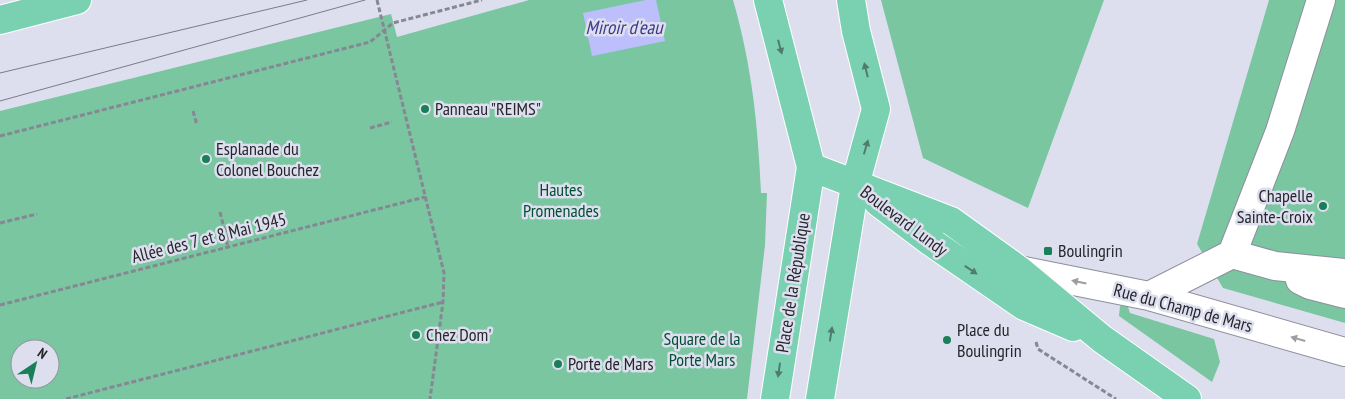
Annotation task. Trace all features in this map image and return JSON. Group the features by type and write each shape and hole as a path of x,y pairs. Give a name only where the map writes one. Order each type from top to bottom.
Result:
{"main road":[{"path":"0,20 77,0"},
{"name":"Place de la République","path":"768,0 811,167 775,399"},
{"path":"843,0 856,31"},
{"path":"820,399 855,185 876,109 856,31 851,0"},
{"path":"811,167 855,185"},
{"name":"Boulevard Lundy","path":"855,185 951,221 1019,270 1102,339 1187,399"},
{"name":"Boulevard Lundy","path":"855,185 931,242 1024,306 1102,339"}],"street":[{"path":"1149,296 1232,254 1280,131 1321,0"},
{"path":"1232,254 1275,266 1345,273"},
{"path":"1275,266 1310,285 1345,294"},
{"name":"Rue du Champ de Mars","path":"1019,270 1149,296 1345,352"},
{"path":"1175,283 1188,308"}],"path":[{"path":"377,0 383,31 444,273 443,302 430,399"},
{"path":"0,136 370,42 393,23 482,0"},
{"path":"193,111 197,125"},
{"path":"370,128 392,122"},
{"name":"Allée des 7 et 8 Mai 1945","path":"0,305 425,197"},
{"path":"220,212 224,228 222,232 229,248"},
{"path":"0,223 37,214"},
{"path":"66,399 443,302"},
{"path":"1024,306 1038,349 1116,399"}],"green space":[{"name":"Hautes Promenades","path":"529,0 733,0 745,48 753,96 761,193 767,193 765,245 747,399 0,399 0,111 391,14 397,37"},
{"path":"881,0 1104,0 1028,208 923,158"},
{"path":"1269,0 1345,0 1345,323 1223,288 1197,244"},
{"path":"1127,304 1130,313 1214,339 1220,362 1212,382 1119,316 1120,306"}],"water":[{"name":"Miroir d'eau","path":"646,0 656,0 665,41 592,56 583,13"}],"tram line":[{"path":"0,73 307,0"},
{"path":"0,101 365,0"}],"place":[{"name":"Panneau \"REIMS\"","path":"425,109"},
{"name":"Esplanade du Colonel Bouchez","path":"206,159"},
{"name":"Chapelle Sainte-Croix","path":"1323,206"},
{"name":"Boulingrin","path":"1048,251"},
{"name":"Chez Dom'","path":"416,335"},
{"name":"Place du Boulingrin","path":"947,340"},
{"name":"Porte de Mars","path":"558,364"}],"park label":[{"name":"Square de la Porte Mars","path":"702,349"}]}
